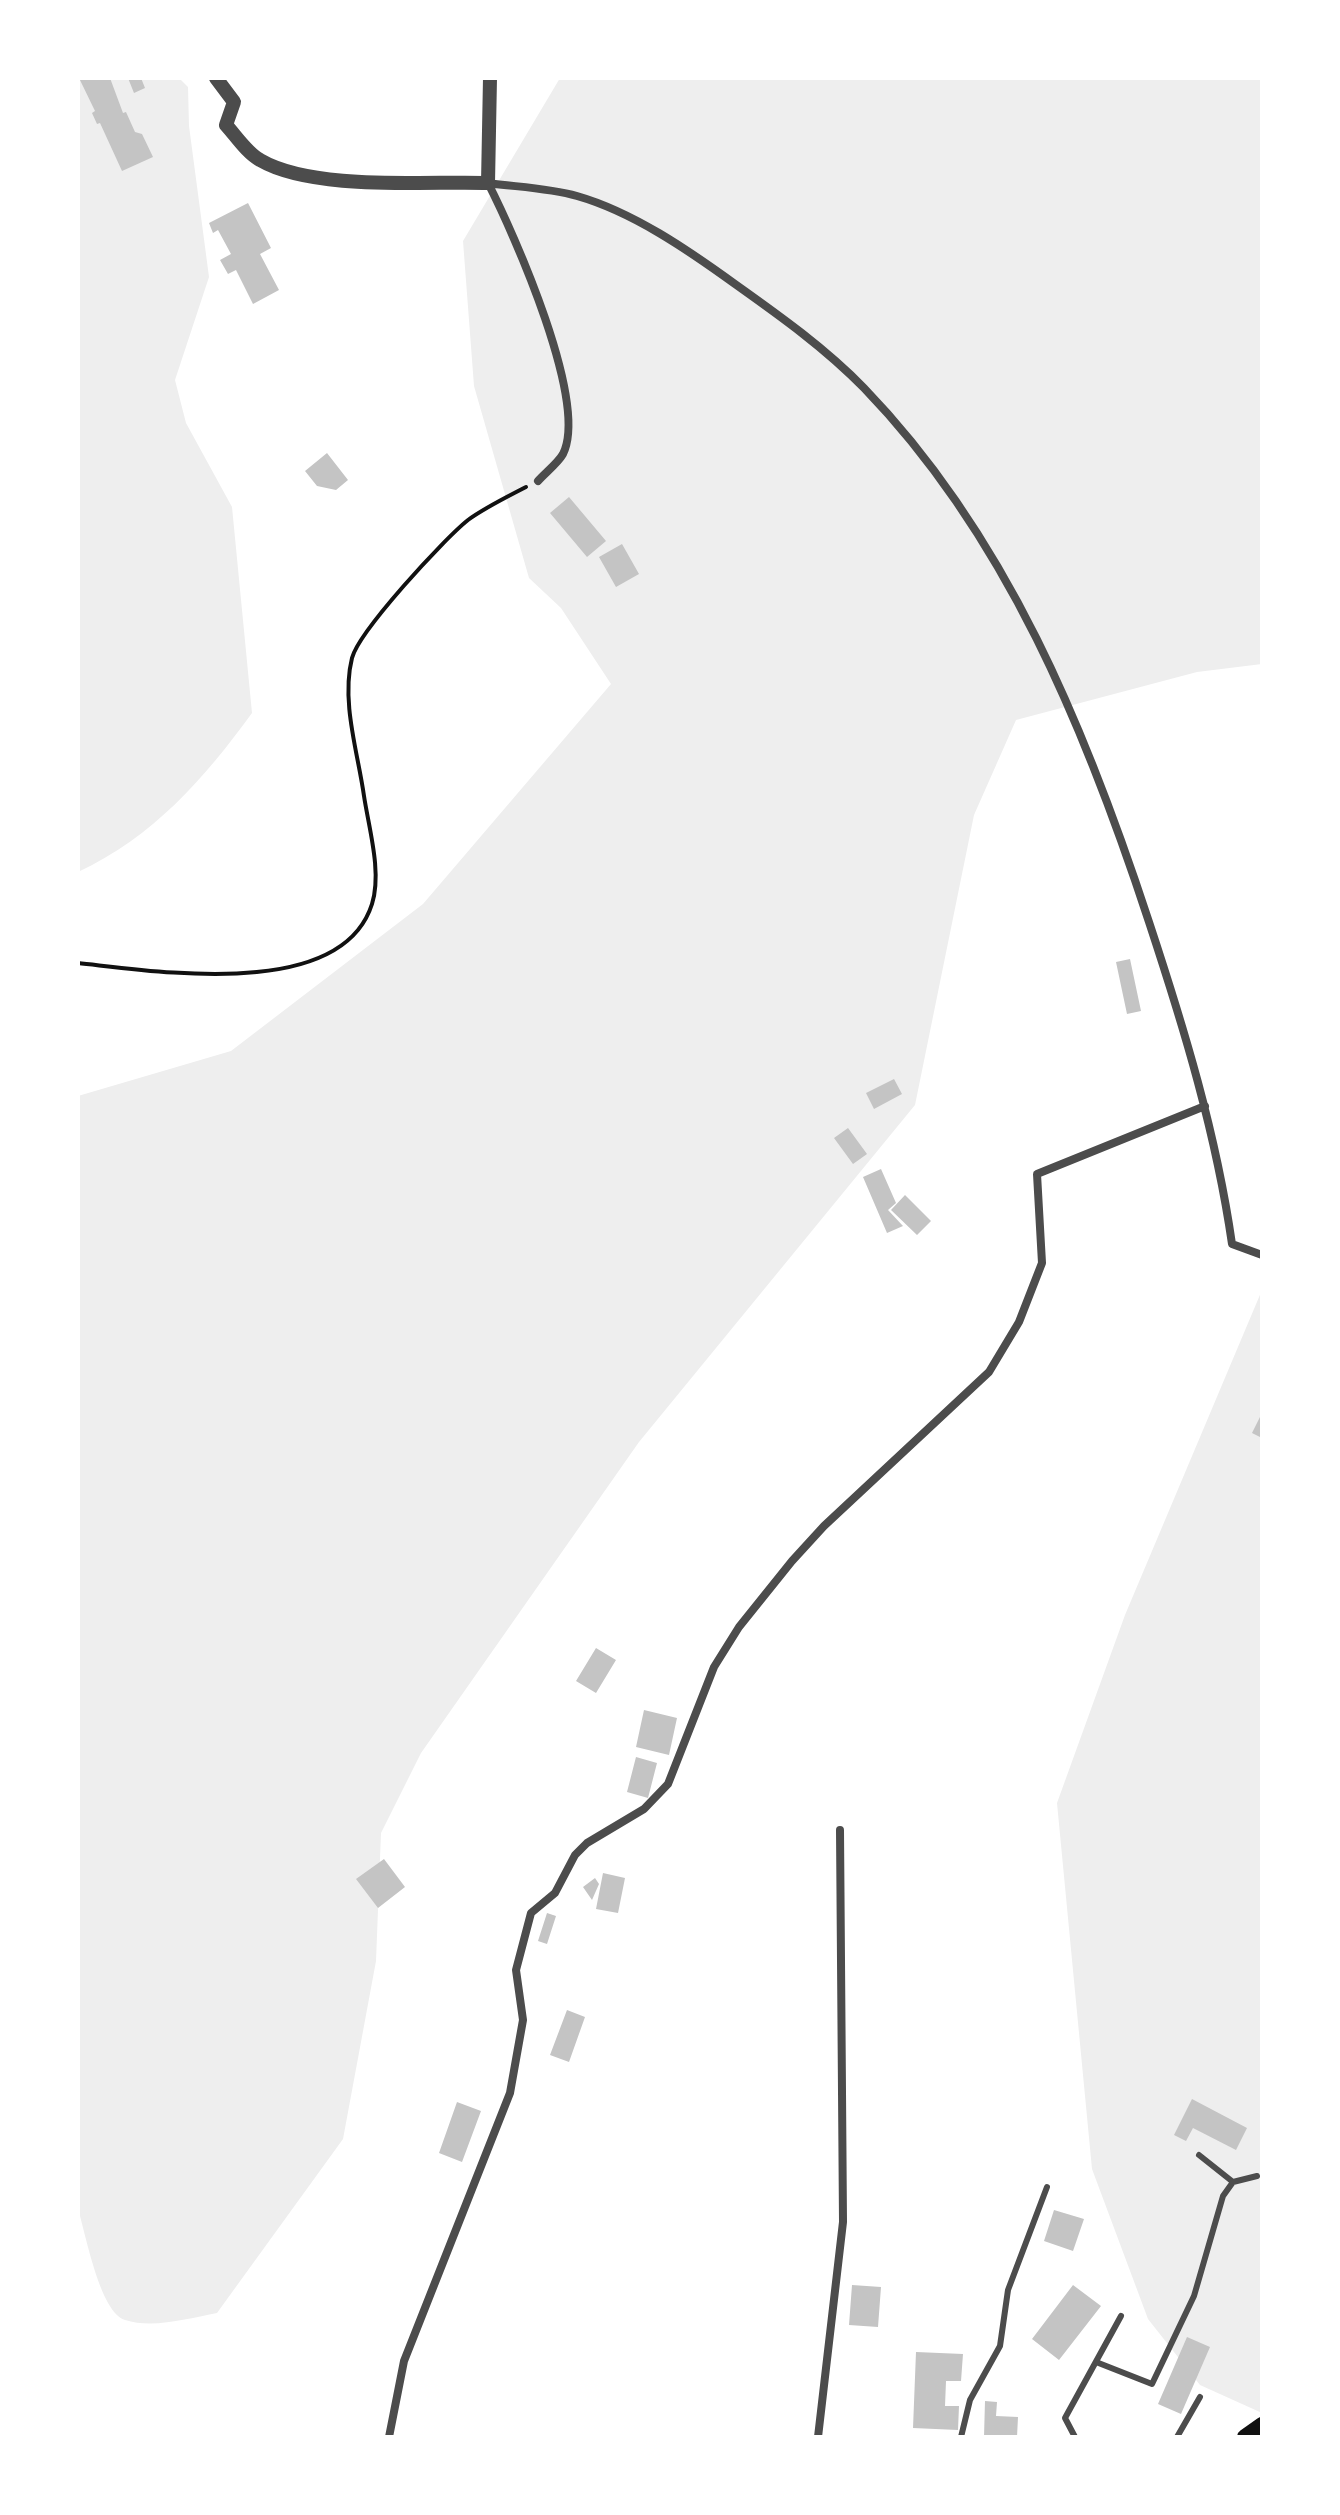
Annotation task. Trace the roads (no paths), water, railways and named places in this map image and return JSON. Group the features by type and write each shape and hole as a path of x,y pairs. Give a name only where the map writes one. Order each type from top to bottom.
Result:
{"main road":[{"path":"1245,2437 1262,2425"}],"street":[{"path":"216,78 234,102 226,125 258,159 292,174 334,181 488,183 577,197 631,220 699,258 805,334 863,387 897,425 973,524 1024,610 1120,834 1205,1106 1221,1169 1232,1244 1262,1255"},
{"path":"490,78 488,183 506,218 566,390 569,431 563,455 538,481"},
{"path":"389,2437 404,2361 510,2093 523,2020 516,1970 531,1913 555,1893 575,1855 587,1843 644,1809 668,1784 714,1667 739,1627 792,1561 824,1526 989,1372 1019,1322 1042,1263 1037,1174 1205,1106"},
{"path":"818,2437 843,2222 840,1830"}],"lane":[{"path":"1199,2155 1233,2182"},
{"path":"1096,2362 1152,2384 1194,2296 1215,2216 1233,2182 1257,2176"},
{"path":"961,2437 970,2400 1000,2346 1008,2290 1047,2187"},
{"path":"1075,2437 1065,2418 1121,2316"},
{"path":"1177,2437 1200,2397"}]}
